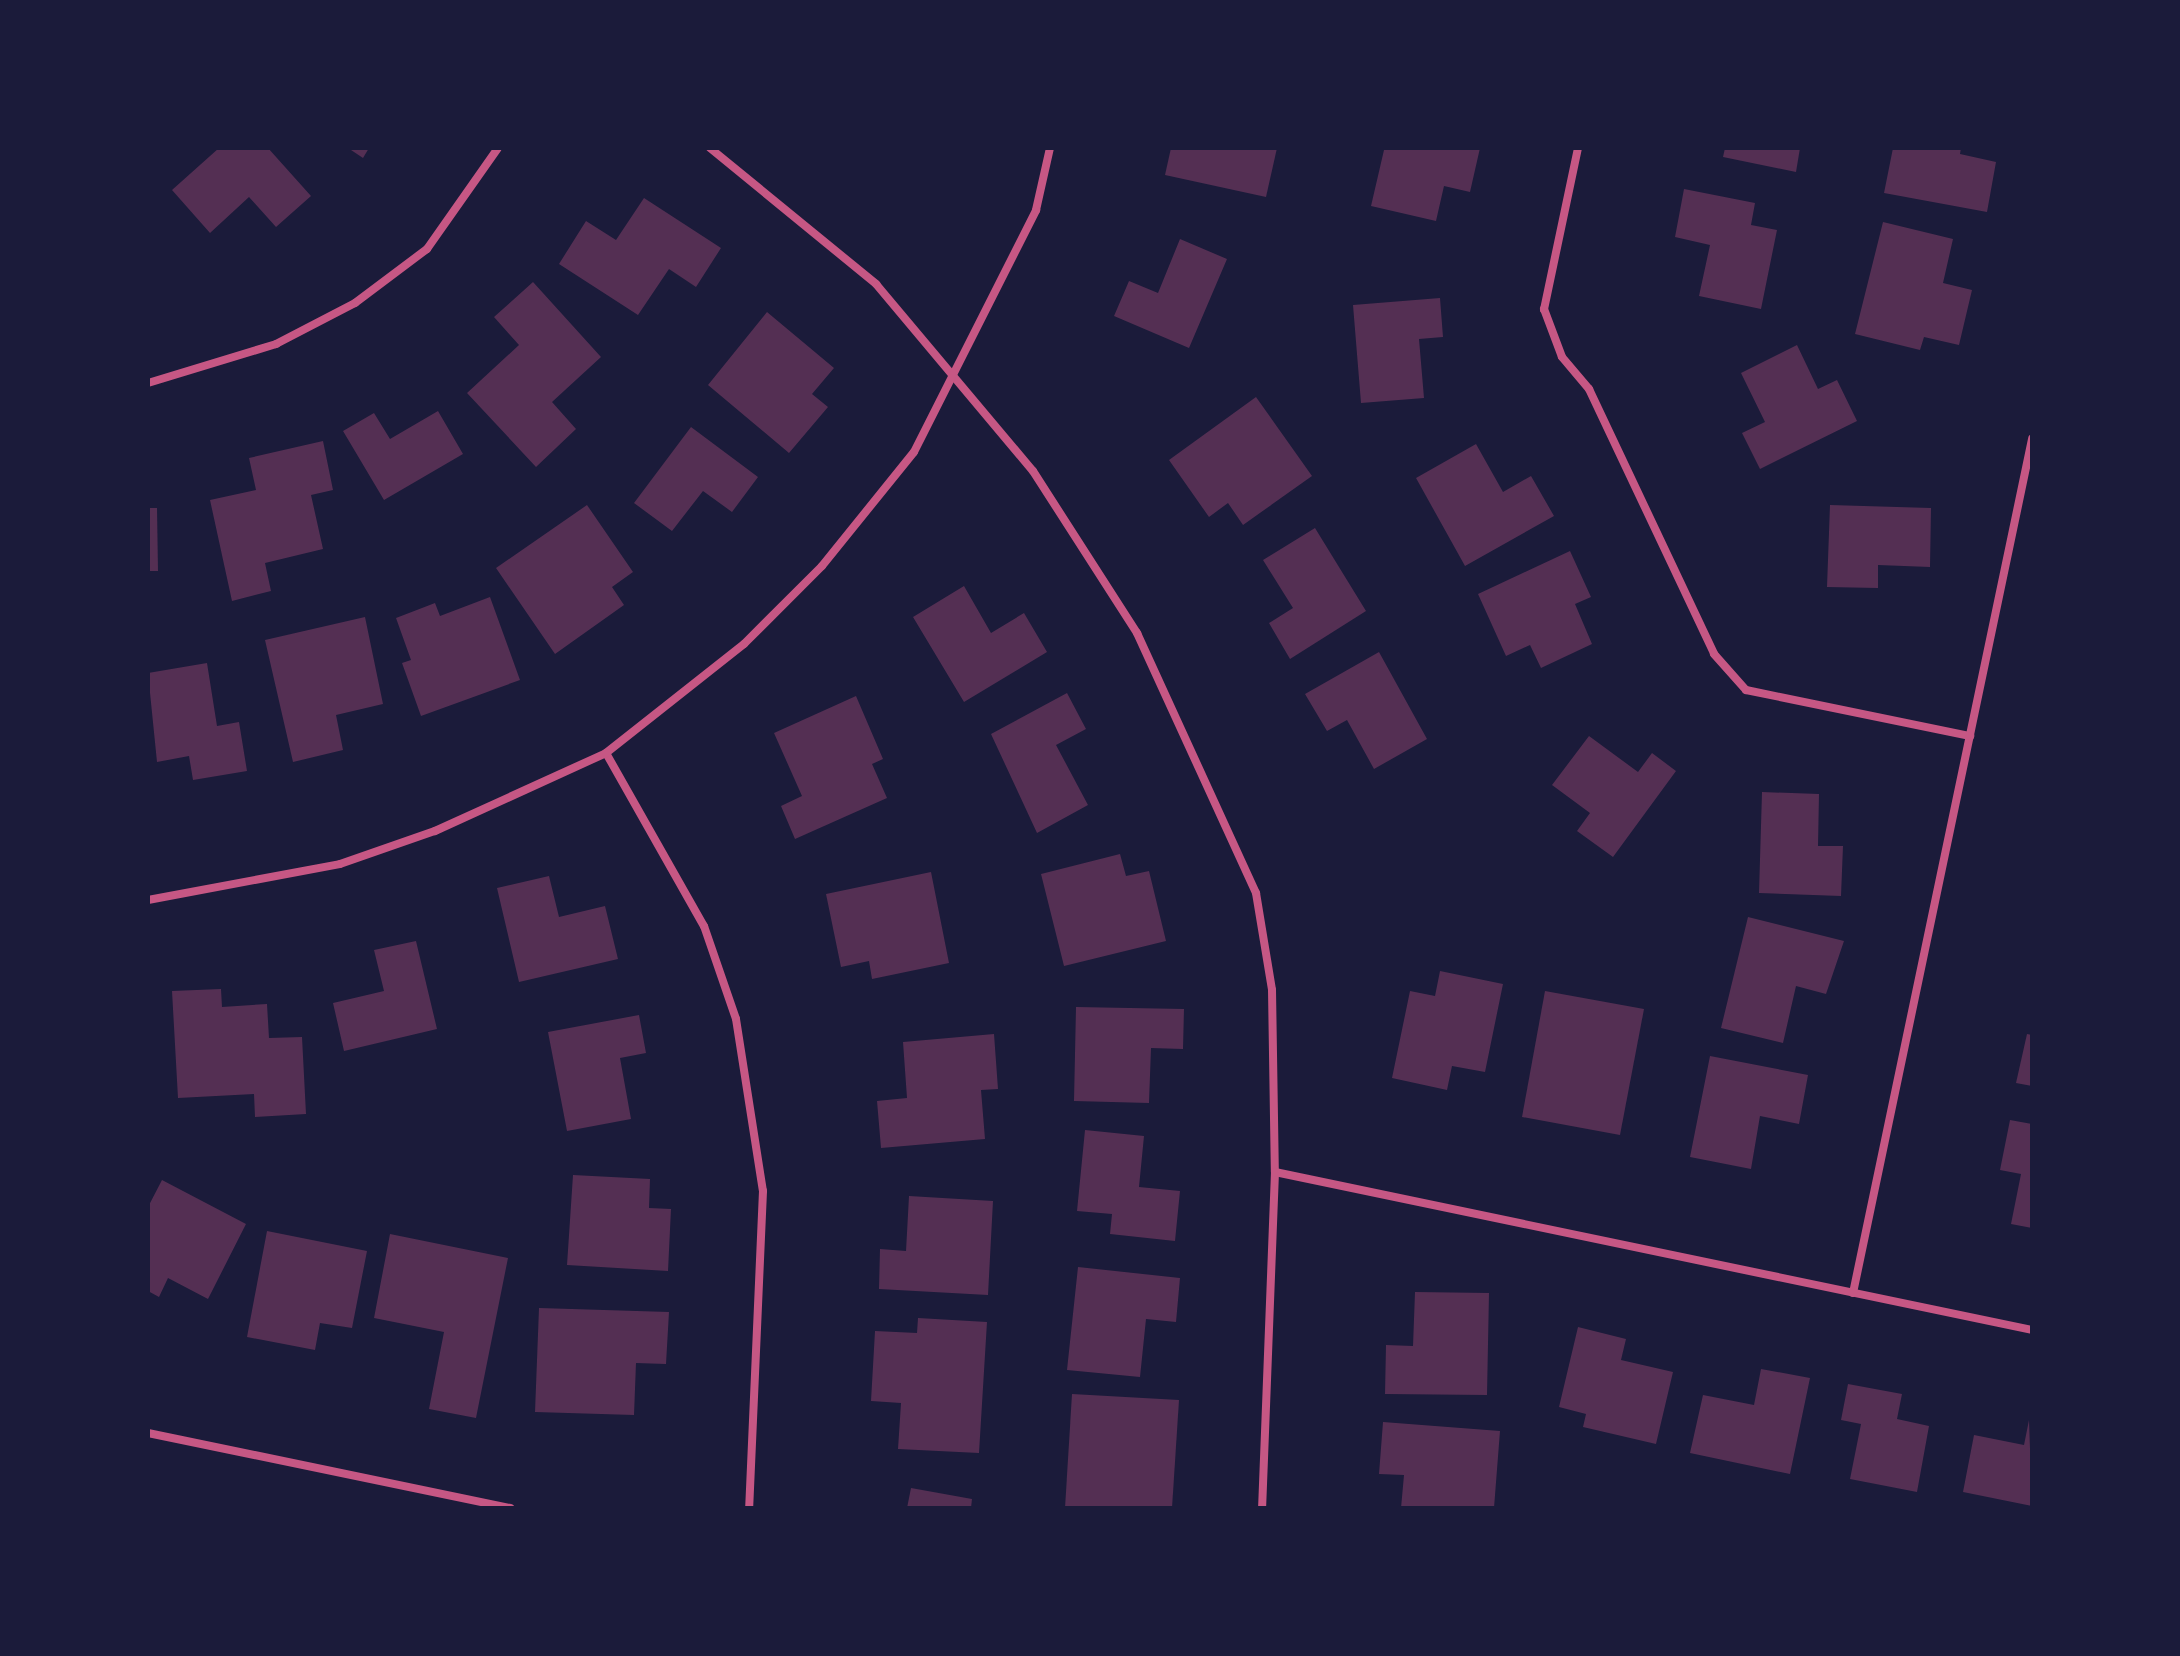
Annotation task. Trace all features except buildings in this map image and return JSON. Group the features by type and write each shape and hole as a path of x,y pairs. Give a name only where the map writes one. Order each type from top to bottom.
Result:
{"street":[{"path":"148,383 276,344 355,303 427,249 498,148"},
{"path":"710,148 876,284 1033,471 1137,633 1256,893 1272,990 1275,1172 1262,1508"},
{"path":"148,900 340,864 435,831 606,753 744,644 822,566 914,452 1036,210 1050,148"},
{"path":"1578,148 1544,309 1562,357 1589,389 1714,654 1746,690 1970,736"},
{"path":"1853,1293 2032,439"},
{"path":"606,753 704,926 736,1019 763,1191 749,1508"},
{"path":"1275,1172 2032,1330"},
{"path":"148,1433 510,1508"}]}
